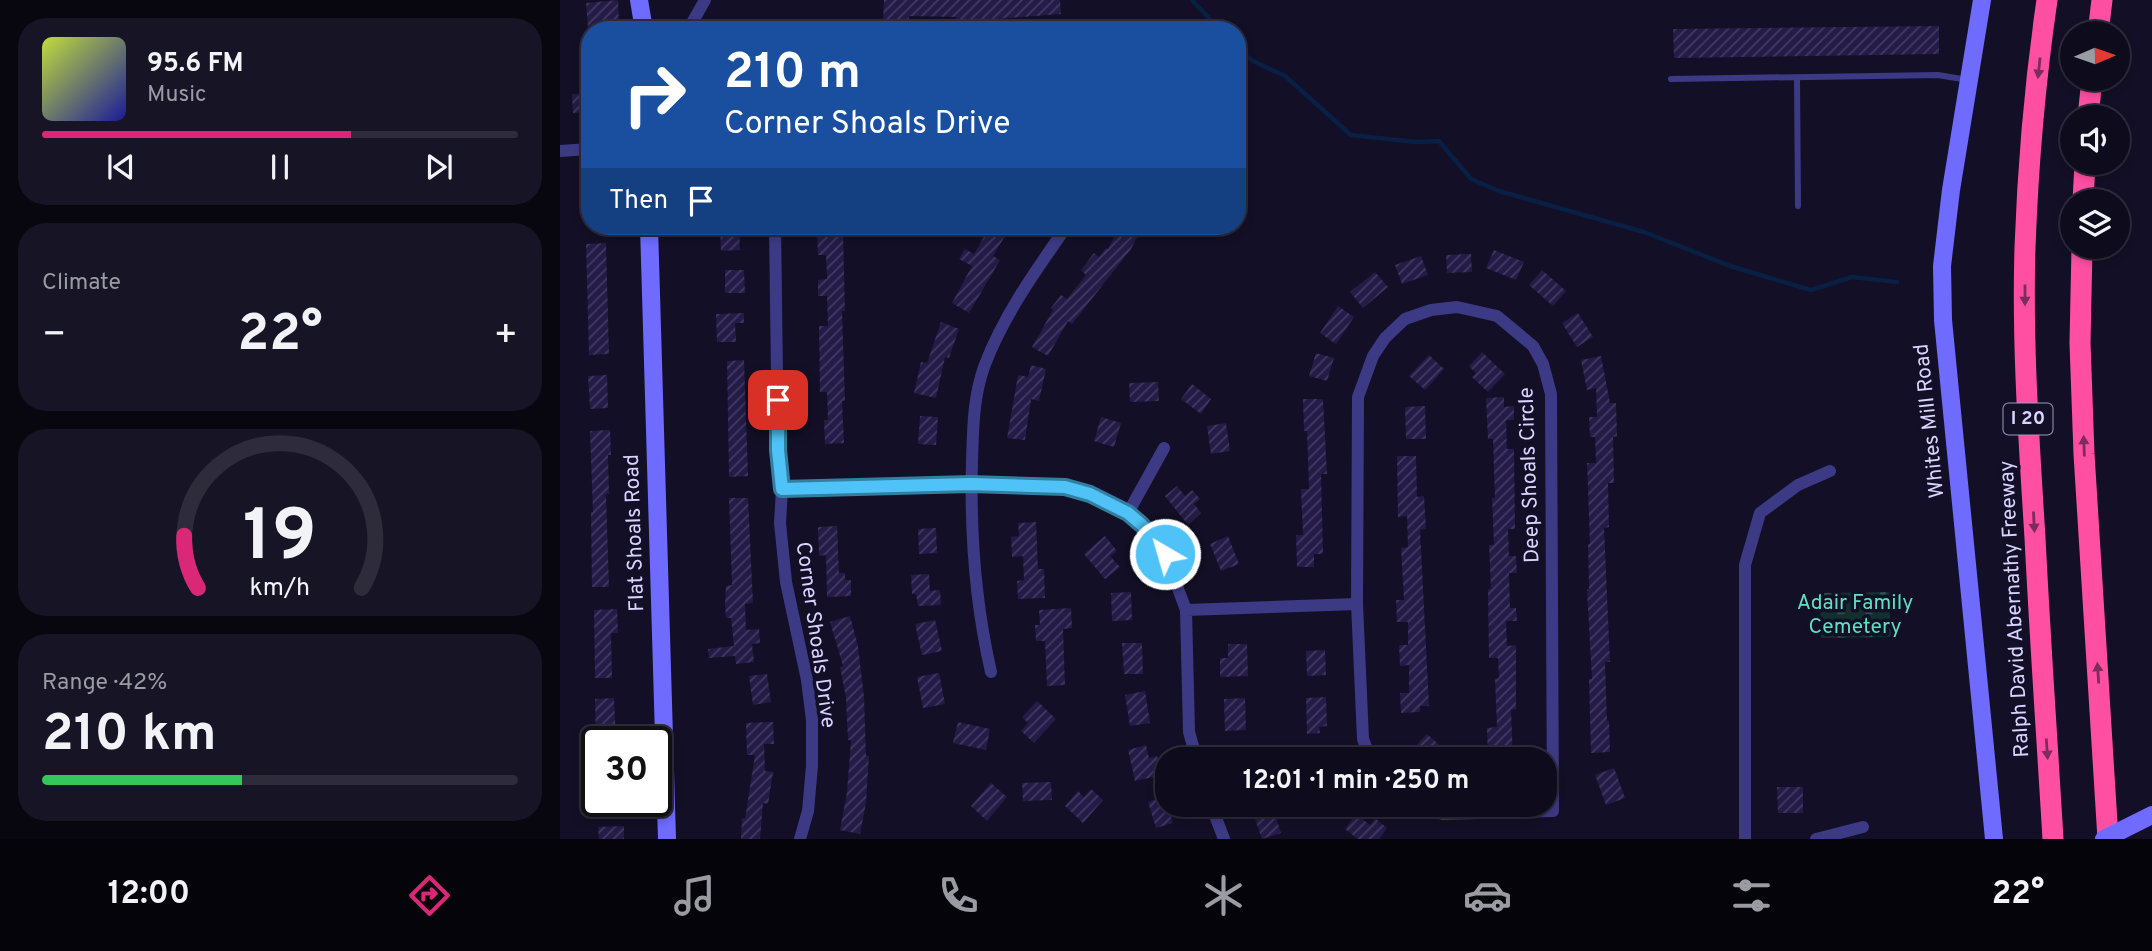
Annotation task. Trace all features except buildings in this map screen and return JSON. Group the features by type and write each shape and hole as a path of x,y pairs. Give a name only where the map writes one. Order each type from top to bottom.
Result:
{"highway":[{"name":"Ralph David Abernathy Freeway","path":"2047,0 2034,107 2029,180 2025,324 2028,418 2053,839"},
{"path":"2099,21 2102,0"},
{"name":"I 20","path":"2082,259 2080,343 2084,454 2106,839"}],"street":[{"path":"639,0 642,21"},
{"path":"693,21 705,0"},
{"name":"Whites Mill Road","path":"1982,0 1951,190 1942,266 1943,320 1994,839"},
{"path":"560,151 581,150"},
{"name":"Flat Shoals Road","path":"649,235 667,839"},
{"name":"Corner Shoals Drive","path":"775,235 778,450 782,489 780,523 786,582 807,680 811,720 812,766 809,800 800,839"},
{"path":"991,672 980,624 973,566 973,410 983,369 1001,327 1061,235"},
{"name":"Deep Shoals Circle","path":"1366,747 1363,739 1357,604 1358,397 1373,356 1385,338 1405,319 1431,310 1457,307 1497,316 1533,346 1544,364 1551,394 1553,747"},
{"path":"1128,513 1164,448"},
{"path":"1745,839 1745,565 1760,513 1798,485 1830,471"},
{"path":"782,489 971,484 1065,487 1090,494 1128,513 1142,525 1165,554 1186,610 1189,733 1193,747"},
{"path":"1186,610 1357,604"},
{"path":"2106,839 2152,815"},
{"path":"1216,817 1224,839"},
{"path":"1816,839 1863,827"}],"lane":[{"path":"1671,79 1938,75 1970,80"},
{"path":"1797,78 1798,206"}],"green space":[{"name":"Adair Family Cemetery","path":"1889,592 1891,637 1821,638 1820,593"}],"waterway":[{"path":"1192,0 1212,21"},
{"path":"1246,56 1285,76 1351,135 1416,142 1439,141 1471,179 1499,191 1644,232 1730,266 1811,290 1852,277 1897,282"}],"route":[{"path":"778,400 778,450 782,489 971,484 1065,487 1090,494 1128,513 1142,525 1165,554"}]}
